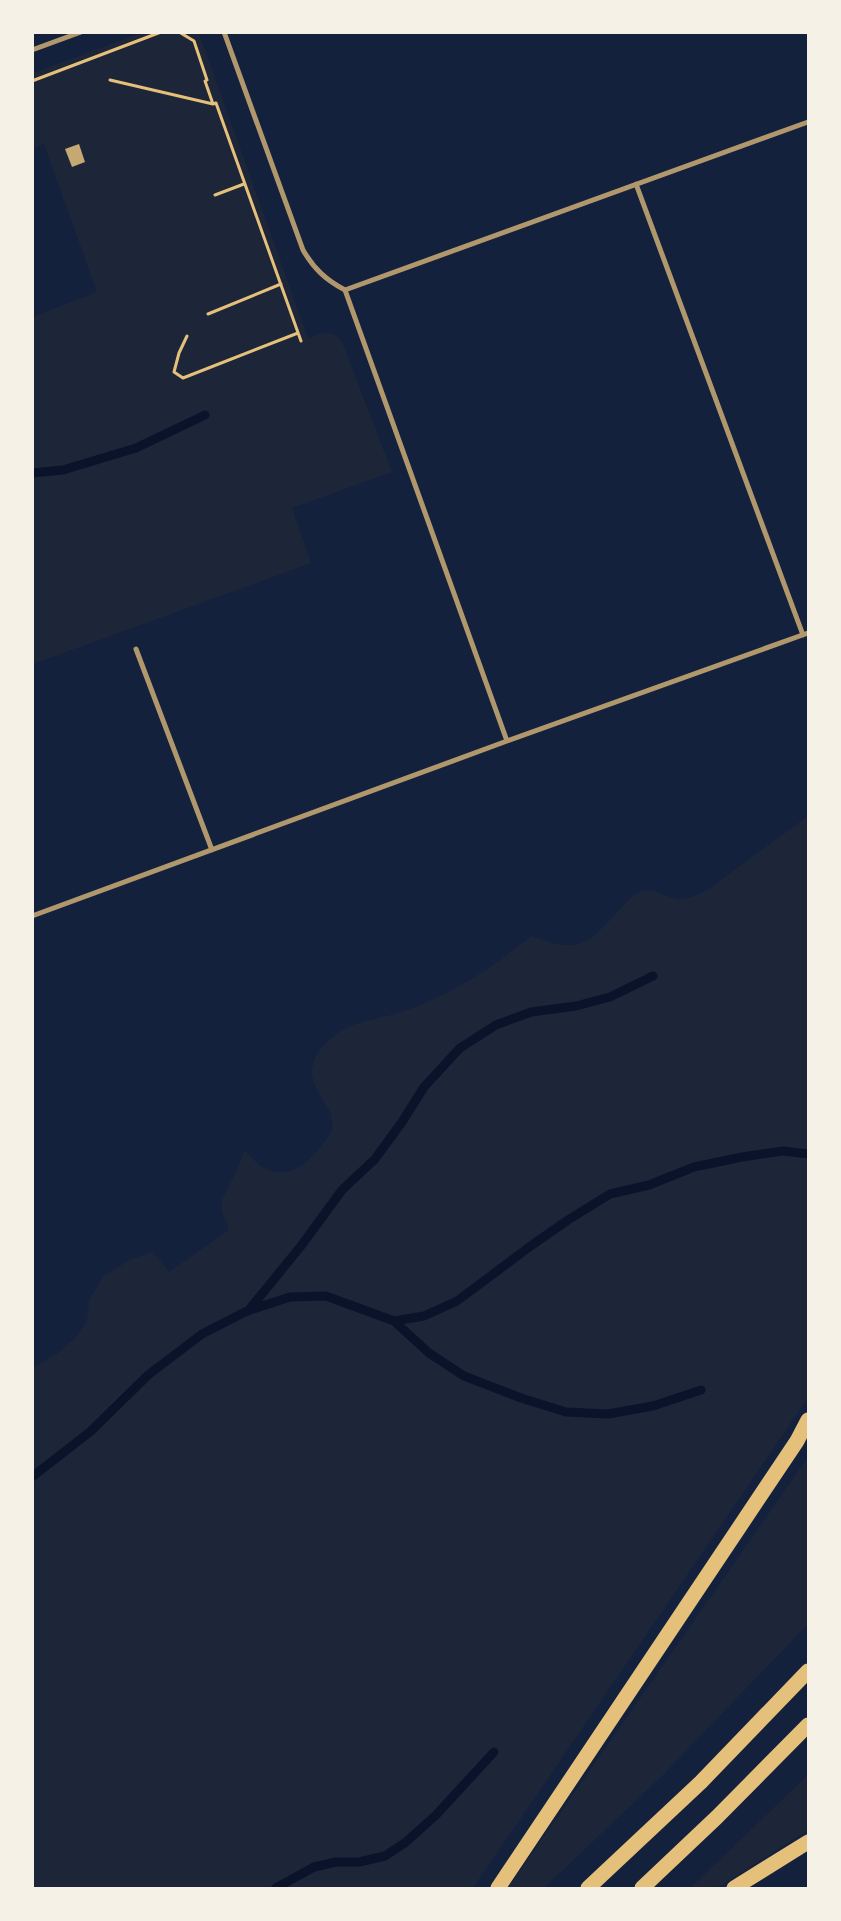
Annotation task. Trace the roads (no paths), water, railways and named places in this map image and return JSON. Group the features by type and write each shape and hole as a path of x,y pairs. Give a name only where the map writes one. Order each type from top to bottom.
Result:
{"highway":[{"path":"498,1888 796,1441 808,1420"},
{"path":"588,1888 700,1782 808,1671"},
{"path":"642,1888 724,1810 808,1725"},
{"path":"734,1888 808,1842"}],"street":[{"path":"32,50 81,32"},
{"path":"224,32 303,250 311,264 320,274 345,290 507,741"},
{"path":"345,290 808,122"},
{"path":"32,916 507,741 806,634 636,184"},
{"path":"136,649 212,850"}],"waterway":[{"path":"32,473 63,470 136,448 205,415"},
{"path":"248,1311 301,1246 342,1190 375,1159 402,1122 424,1087 460,1048 496,1025 531,1012 576,1006 610,997 653,976"},
{"path":"32,1477 91,1431 148,1375 202,1334 247,1311 290,1297 326,1296 394,1321 424,1316 457,1301 532,1245 610,1194 649,1185 694,1167 742,1157 783,1151 808,1154"},
{"path":"394,1321 429,1353 464,1376 521,1398 566,1412 608,1414 653,1406 701,1390"},
{"path":"276,1888 314,1867 336,1862 359,1862 385,1856 406,1842 436,1815 494,1752"}]}
